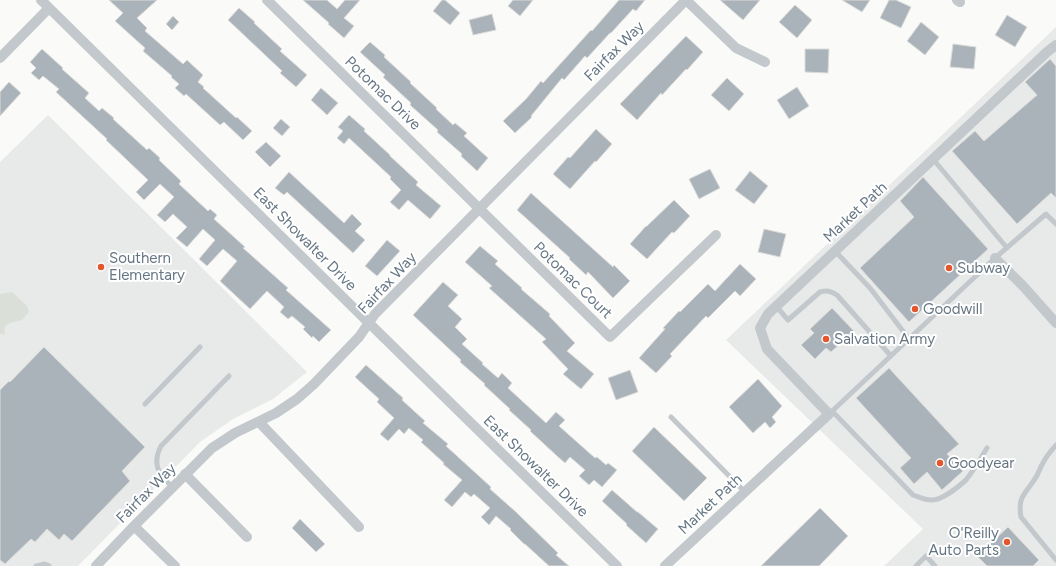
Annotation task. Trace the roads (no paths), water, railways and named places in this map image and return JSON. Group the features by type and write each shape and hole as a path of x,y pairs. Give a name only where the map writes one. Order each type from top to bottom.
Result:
{"street":[{"name":"East Showalter Drive","path":"41,0 617,566"},
{"name":"Potomac Drive","path":"267,0 479,208"},
{"path":"686,0 736,48 765,62"},
{"name":"Fairfax Way","path":"96,566 212,448 235,433 260,422 297,400 314,384 359,337 375,314 686,0"},
{"path":"0,58 49,8"},
{"name":"Market Path","path":"665,566 830,412 767,349 760,328 768,314 1056,45"},
{"name":"Potomac Court","path":"479,208 610,337 716,235"},
{"path":"995,258 1024,287 1056,323"},
{"path":"260,422 359,527"},
{"path":"185,474 247,537"},
{"path":"134,526 175,566"}],"lane":[{"path":"933,159 1007,248"},
{"name":"Market Path","path":"830,412 995,258 1046,214 1056,224"},
{"path":"835,251 870,288 909,339"},
{"path":"776,306 788,320 820,292 825,290 832,291 891,356"},
{"path":"145,404 200,347"},
{"path":"172,487 160,474 157,466 156,459 161,446 229,376"},
{"path":"830,412 913,495 923,499 939,499 948,494 966,479 987,448"},
{"path":"671,417 745,492"},
{"path":"1056,445 1043,461 1036,477 1024,493 1021,500 1020,509 1021,517 1056,560"},
{"path":"916,566 926,556 935,566"},
{"path":"36,566 45,564 49,566"}],"place":[{"name":"Southern Elementary","path":"101,267"},
{"name":"Subway","path":"949,268"},
{"name":"Goodwill","path":"915,309"},
{"name":"Salvation Army","path":"826,339"},
{"name":"Goodyear","path":"940,463"},
{"name":"O'Reilly Auto Parts","path":"1007,542"}]}
